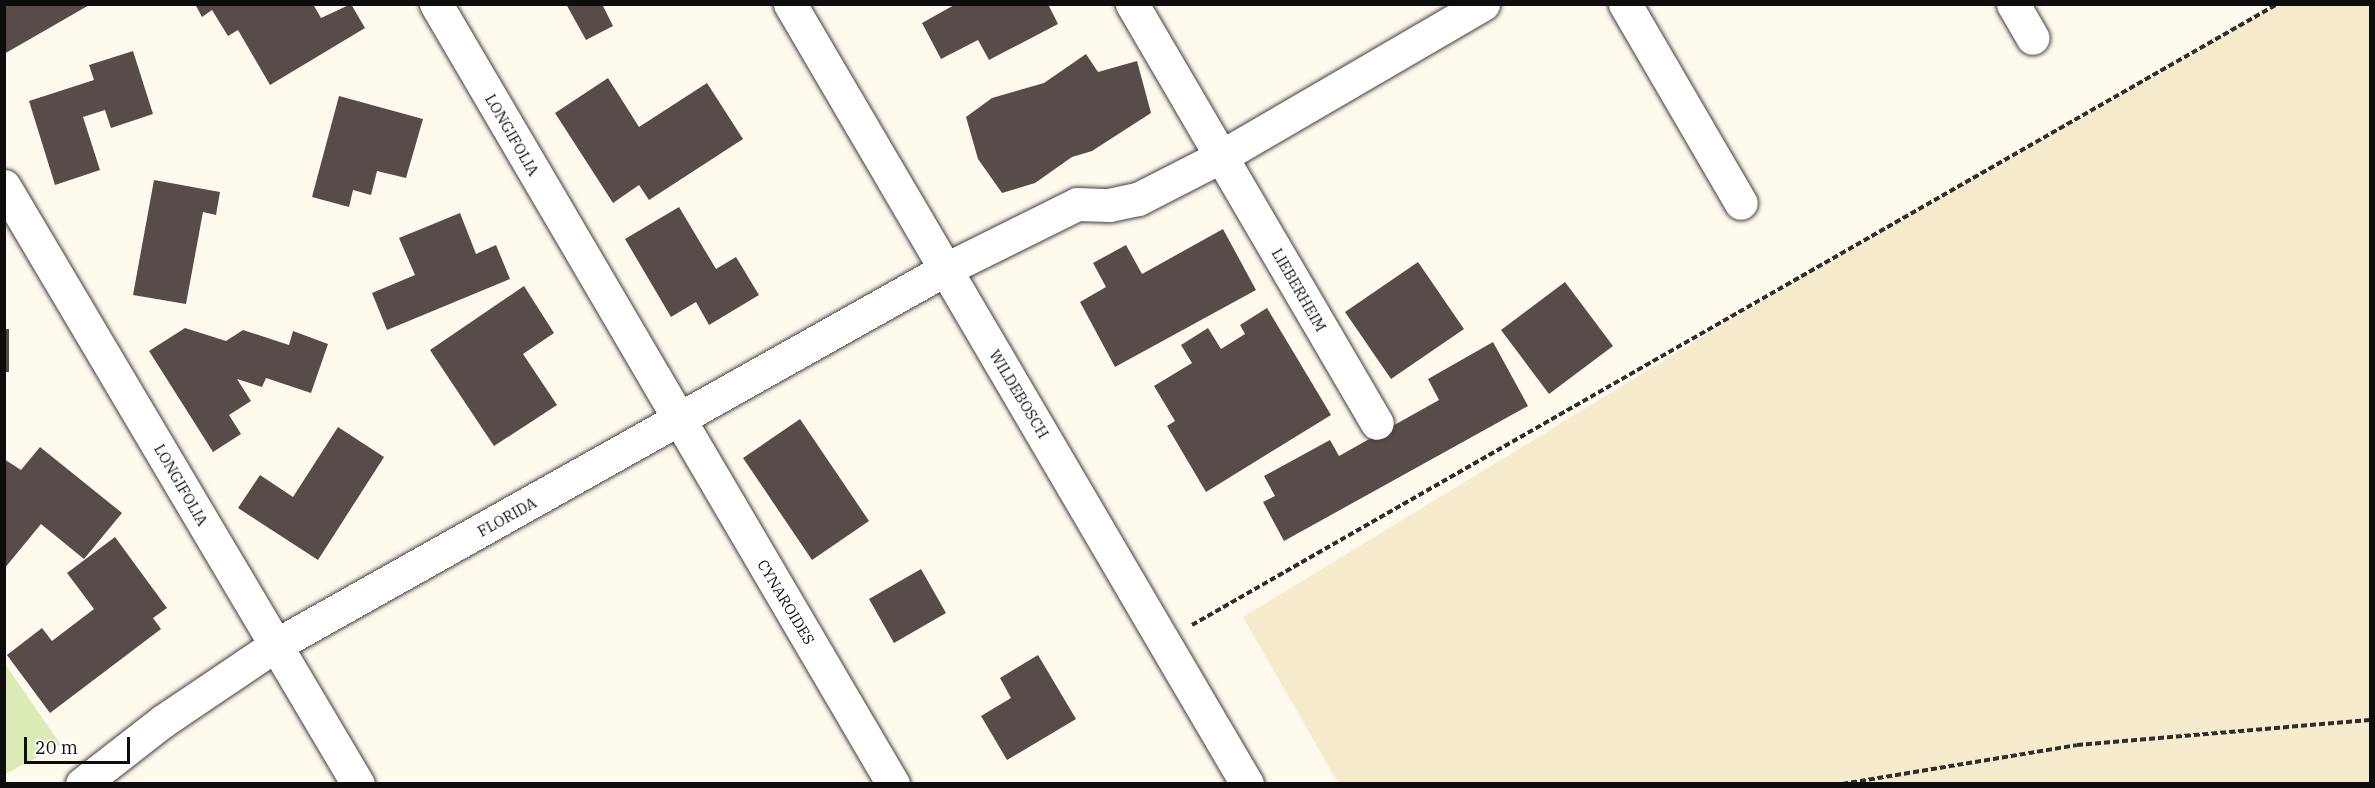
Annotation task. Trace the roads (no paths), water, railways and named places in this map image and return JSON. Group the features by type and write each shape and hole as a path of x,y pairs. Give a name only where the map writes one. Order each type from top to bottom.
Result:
{"street":[{"name":"LONGIFOLIA","path":"436,4 678,422"},
{"name":"WILDEBOSCH","path":"790,4 944,270 1166,640 1247,783"},
{"name":"LIEBERHEIM","path":"1132,4 1377,423"},
{"path":"944,270 1077,204 1124,204 1222,156 1483,4"},
{"path":"1625,4 1741,202"},
{"path":"2013,4 2033,38"},
{"name":"LONGIFOLIA","path":"4,186 274,646 358,783"},
{"name":"FLORIDA","path":"82,783 163,721 274,646 678,422 944,270"},
{"name":"CYNAROIDES","path":"678,422 893,783"}]}
